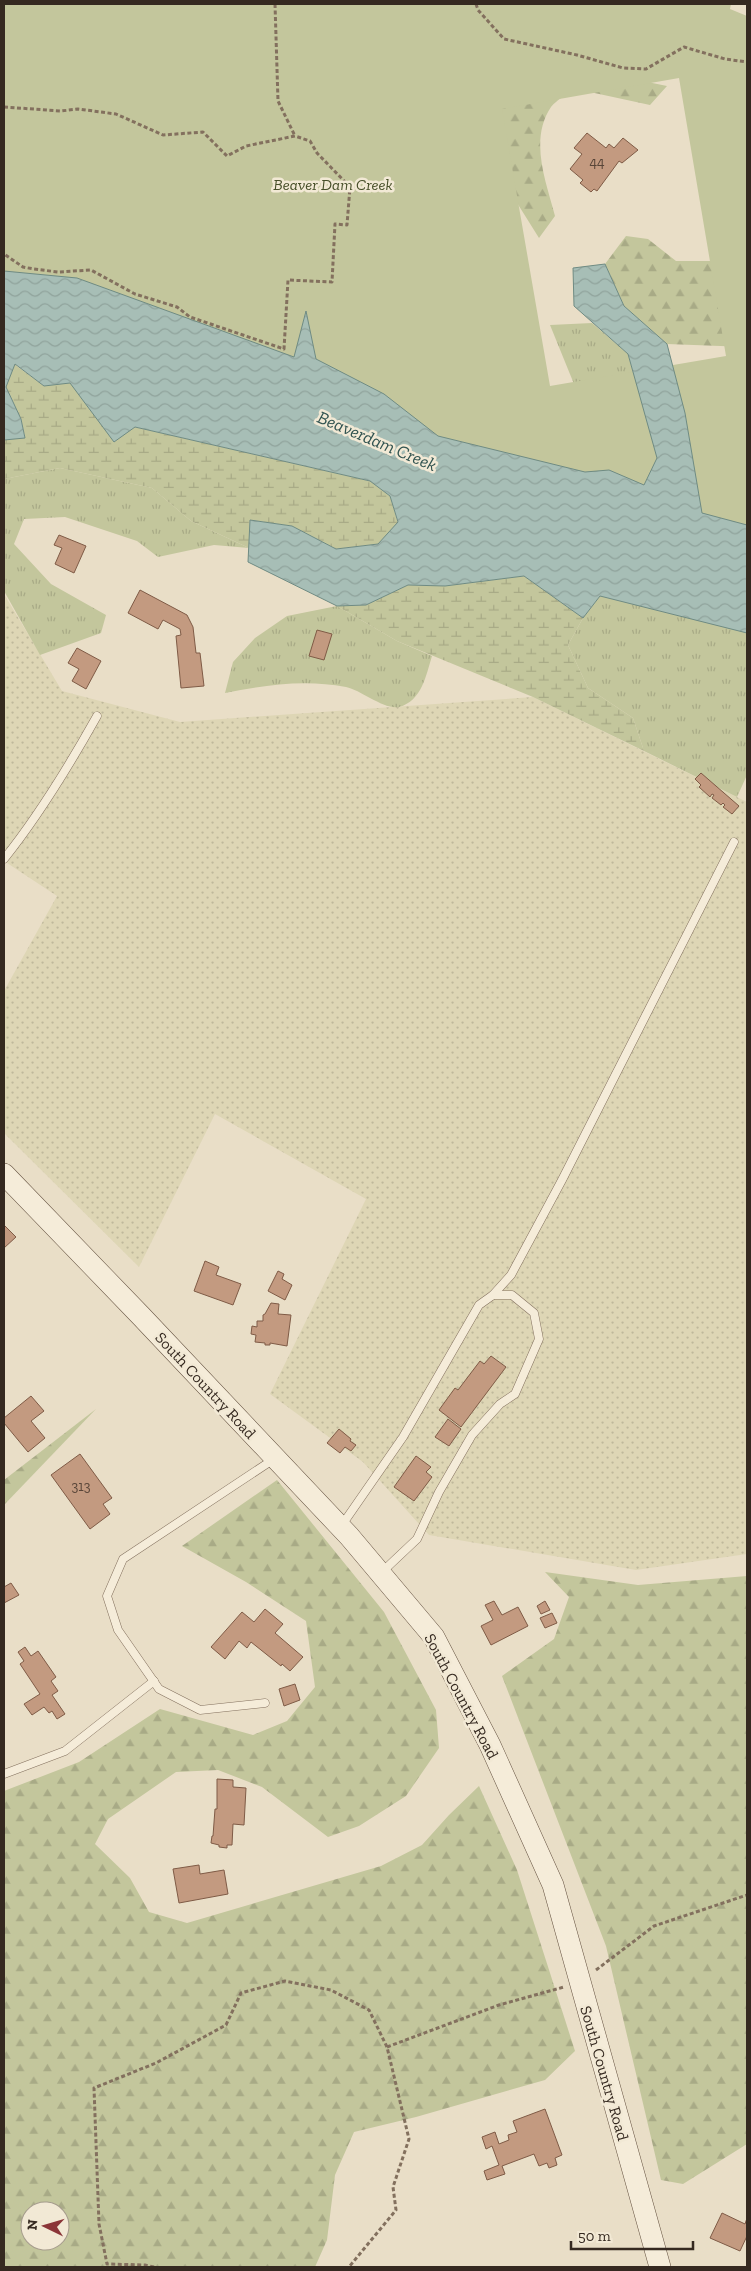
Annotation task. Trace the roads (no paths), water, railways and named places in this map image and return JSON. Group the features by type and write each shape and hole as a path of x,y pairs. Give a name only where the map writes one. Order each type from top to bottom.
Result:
{"main road":[{"name":"South Country Road","path":"4,1174 340,1526 434,1637 490,1745 553,1885 660,2267"}],"lane":[{"path":"4,859 28,829 69,766 97,716"},
{"path":"340,1526 403,1437 479,1305 492,1296 511,1275 734,842"},
{"path":"380,1573 417,1538 439,1492 472,1435 500,1404 515,1394 539,1339 534,1313 512,1295 492,1296"},
{"path":"265,1703 200,1710 159,1689 118,1630 107,1596 123,1559 276,1458"},
{"path":"4,1774 65,1751 154,1681"}],"water":[{"name":"Beaverdam Creek","path":"605,264 624,306 667,344 685,413 702,513 747,525 747,633 600,596 583,618 524,576 445,586 408,585 366,605 337,606 248,562 250,520 292,526 336,549 378,544 398,522 390,496 370,481 135,427 114,442 70,383 44,386 15,364 6,387 21,419 25,438 4,440 4,271 77,278 294,357 306,311 316,359 384,394 438,436 585,472 609,470 644,485 657,458 628,354 574,306 573,268"}],"park label":[{"name":"Beaver Dam Creek","path":"333,184"}]}
